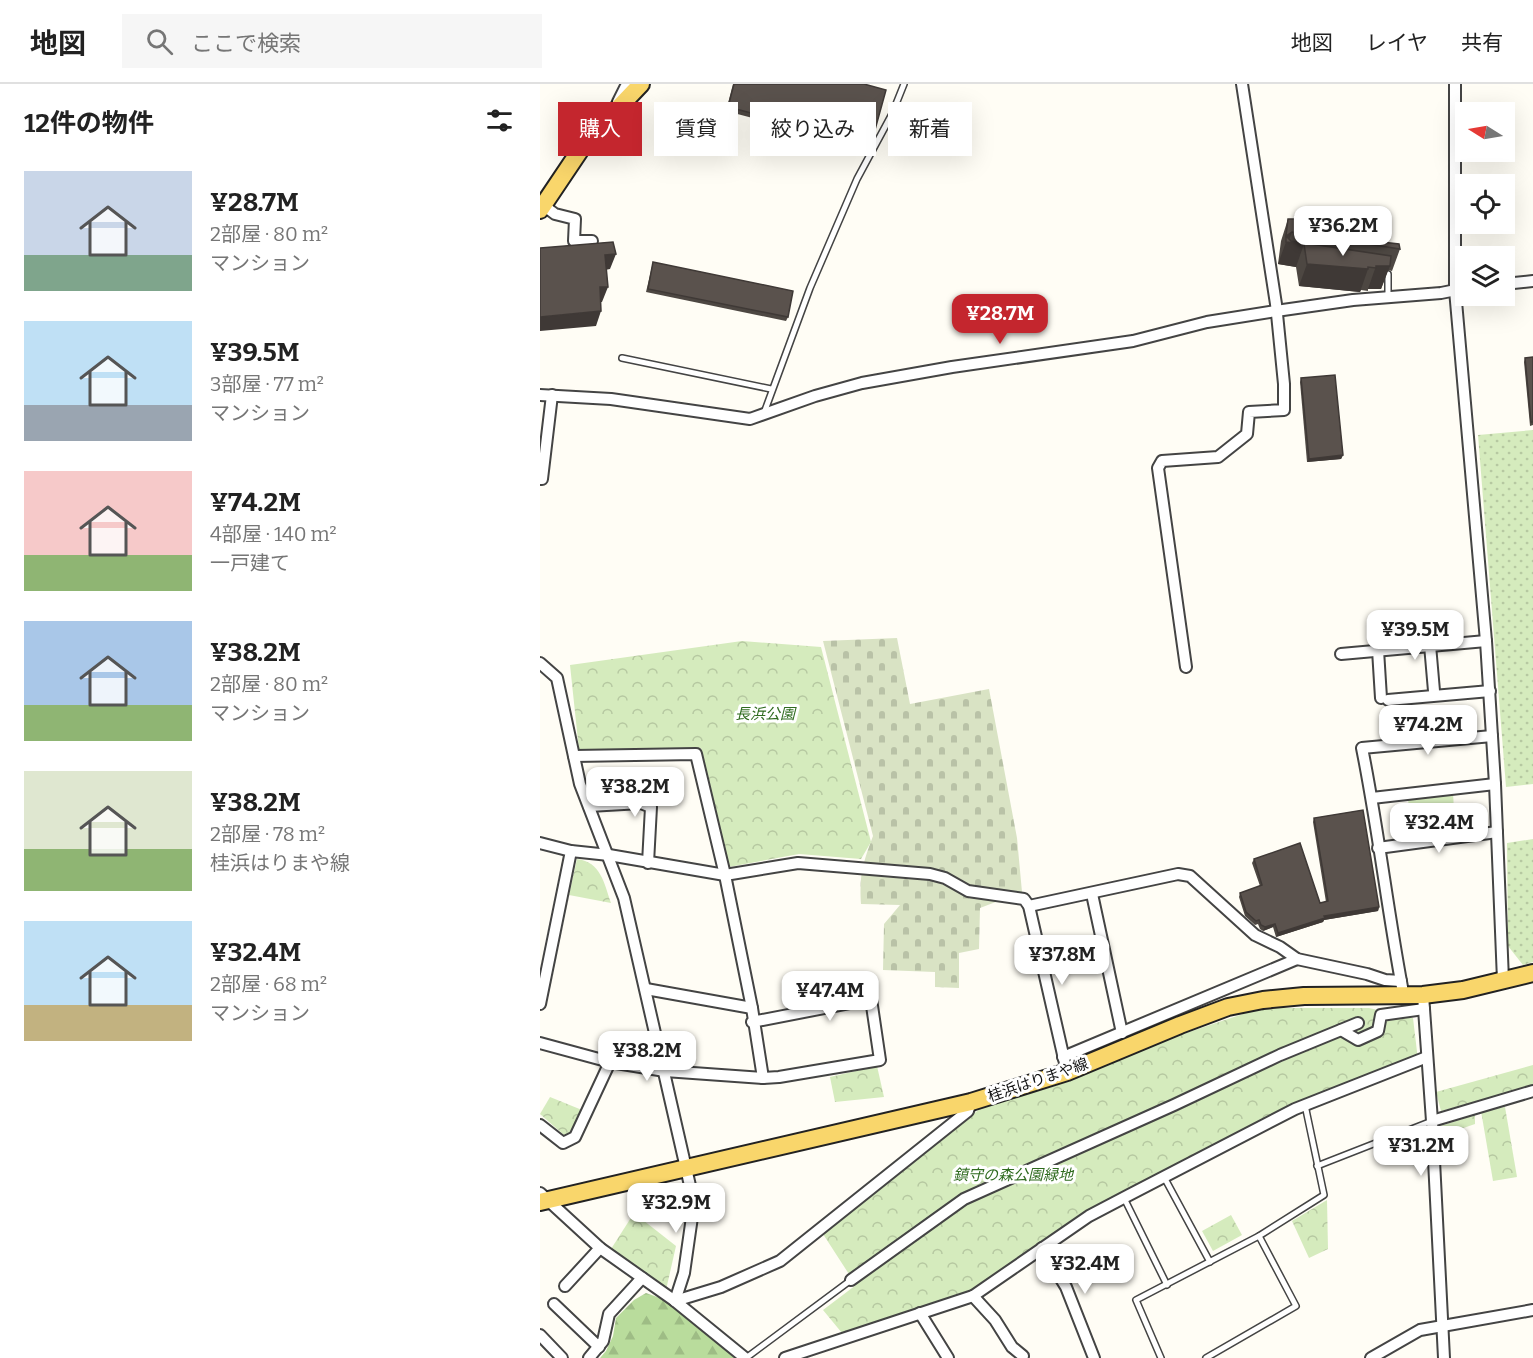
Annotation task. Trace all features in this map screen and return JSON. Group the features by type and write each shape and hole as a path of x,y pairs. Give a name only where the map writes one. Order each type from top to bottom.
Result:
{"main road":[{"path":"623,102 641,84"},
{"path":"542,208 576,156"},
{"name":"桂浜はりまや線","path":"543,1198 971,1102 1065,1065 1228,1007 1263,1000 1402,988 1423,1002 1533,973"}],"street":[{"path":"618,102 627,84"},
{"path":"1186,667 1158,468 1162,461 1218,457 1247,434 1249,412 1284,410 1284,384 1276,311 1242,84"},
{"path":"1455,84 1459,246"},
{"path":"542,208 575,219 574,241 592,242"},
{"path":"1515,283 1533,281"},
{"path":"540,395 611,399 750,419 815,396 862,383 952,367 1133,341 1207,322 1276,311 1455,290"},
{"path":"1461,306 1490,691 1503,980"},
{"path":"540,479 542,479 552,395"},
{"path":"1341,654 1486,641"},
{"path":"1430,645 1434,691"},
{"path":"1378,650 1385,699 1490,691"},
{"path":"540,663 557,678 580,784 624,898 694,1203 684,1273 675,1301"},
{"path":"1402,988 1362,748 1492,736"},
{"path":"574,756 696,754 725,875 752,1008 752,1022 763,1078"},
{"path":"1372,798 1495,784"},
{"path":"589,806 641,804 651,807 648,863"},
{"path":"1378,848 1497,832"},
{"path":"540,843 571,851 609,855 725,875 798,863 930,874 945,878 968,891 1024,899 1029,906 1065,1065 1122,1033 1297,959"},
{"path":"540,1004 571,851"},
{"path":"1029,906 1178,874 1190,876 1255,935 1280,946 1297,959 1367,974 1402,988"},
{"path":"1092,894 1122,1033"},
{"path":"646,989 752,1008"},
{"path":"540,1043 609,1062 665,1071 763,1078 880,1060 871,999 752,1022"},
{"path":"1341,1030 1358,1040 1378,1031 1381,1015 1423,1002 1432,1121 1444,1358"},
{"path":"851,1280 964,1199 1280,1055 1358,1023"},
{"path":"785,1358 973,1296 1089,1216 1305,1105 1427,1057"},
{"path":"540,1125 563,1143 575,1137 609,1062"},
{"path":"1432,1121 1533,1091"},
{"path":"675,1301 721,1287 780,1261 968,1112 971,1102"},
{"path":"543,1198 600,1248 675,1301 745,1358"},
{"path":"565,1286 600,1248"},
{"path":"1042,1248 1066,1287 1094,1358"},
{"path":"589,1358 603,1341 609,1314 642,1278"},
{"path":"973,1296 994,1320 1012,1347 1023,1356"},
{"path":"554,1304 599,1347"},
{"path":"1371,1358 1420,1330 1533,1310"},
{"path":"920,1313 948,1358"},
{"path":"540,1335 562,1358"}],"lane":[{"path":"764,413 810,288 857,179 892,114 904,84"},
{"path":"1377,272 1388,274 1388,298"},
{"path":"621,358 771,389"},
{"path":"1161,1358 1136,1300 1259,1236 1323,1195 1305,1105"},
{"path":"1317,1166 1432,1121"},
{"path":"1164,1177 1209,1262"},
{"path":"1124,1198 1167,1285"},
{"path":"1206,1358 1296,1306 1259,1236"},
{"path":"745,1358 851,1280"}],"green space":[{"path":"1533,430 1533,784 1506,787 1478,435"},
{"path":"897,638 910,704 989,689 1017,838 1022,892 980,908 979,949 959,953 959,988 935,987 935,972 883,970 884,924 900,905 861,904 862,869 873,836 823,641"},
{"name":"長浜公園","path":"742,641 821,647 871,842 861,859 799,854 729,867 701,748 579,750 570,665"},
{"path":"1453,792 1455,830 1411,835 1408,798"},
{"path":"1533,839 1533,962 1523,965 1508,946 1507,843"},
{"path":"577,859 591,864 596,869 611,903 569,895"},
{"name":"鎮守の森公園緑地","path":"1261,1008 1369,1008 1413,1018 1418,1060 1303,1101 1087,1213 965,1294 842,1333 823,1310 856,1285 823,1234 981,1108 1055,1086 1147,1046"},
{"path":"1533,1065 1533,1086 1441,1111 1436,1092"},
{"path":"877,1066 884,1097 835,1102 830,1077"},
{"path":"550,1097 582,1110 572,1133 564,1135 540,1114"},
{"path":"1505,1107 1517,1177 1493,1181 1481,1111"},
{"path":"1475,1115 1475,1124 1446,1134 1448,1147 1439,1148 1437,1127"},
{"path":"1327,1200 1328,1249 1309,1258 1292,1221"},
{"path":"634,1213 676,1246 666,1290 611,1249"},
{"path":"1231,1215 1242,1235 1213,1251 1202,1231"},
{"path":"646,1293 660,1298 706,1331 734,1358 600,1358 613,1336 616,1318 634,1300"}],"building":[{"path":"734,84 864,84 886,90 876,126 876,102 750,102 750,113 738,110 738,102 729,102"},
{"path":"1310,214 1366,220 1364,240 1399,244 1400,249 1292,232 1286,236 1288,219 1295,219 1295,216 1310,218"},
{"path":"1286,236 1291,241 1391,256 1390,266 1368,267 1368,269 1307,264 1304,244 1286,242"},
{"path":"613,242 616,254 605,255 608,287 600,287 601,311 540,317 540,248"},
{"path":"653,262 793,291 788,317 648,289"},
{"path":"1533,357 1533,422 1531,422 1525,358"},
{"path":"1335,375 1343,455 1309,459 1301,378"},
{"path":"1363,810 1379,907 1324,916 1325,918 1278,933 1275,924 1265,927 1246,912 1240,893 1262,885 1254,859 1300,843 1320,903 1328,901 1314,818"}]}
